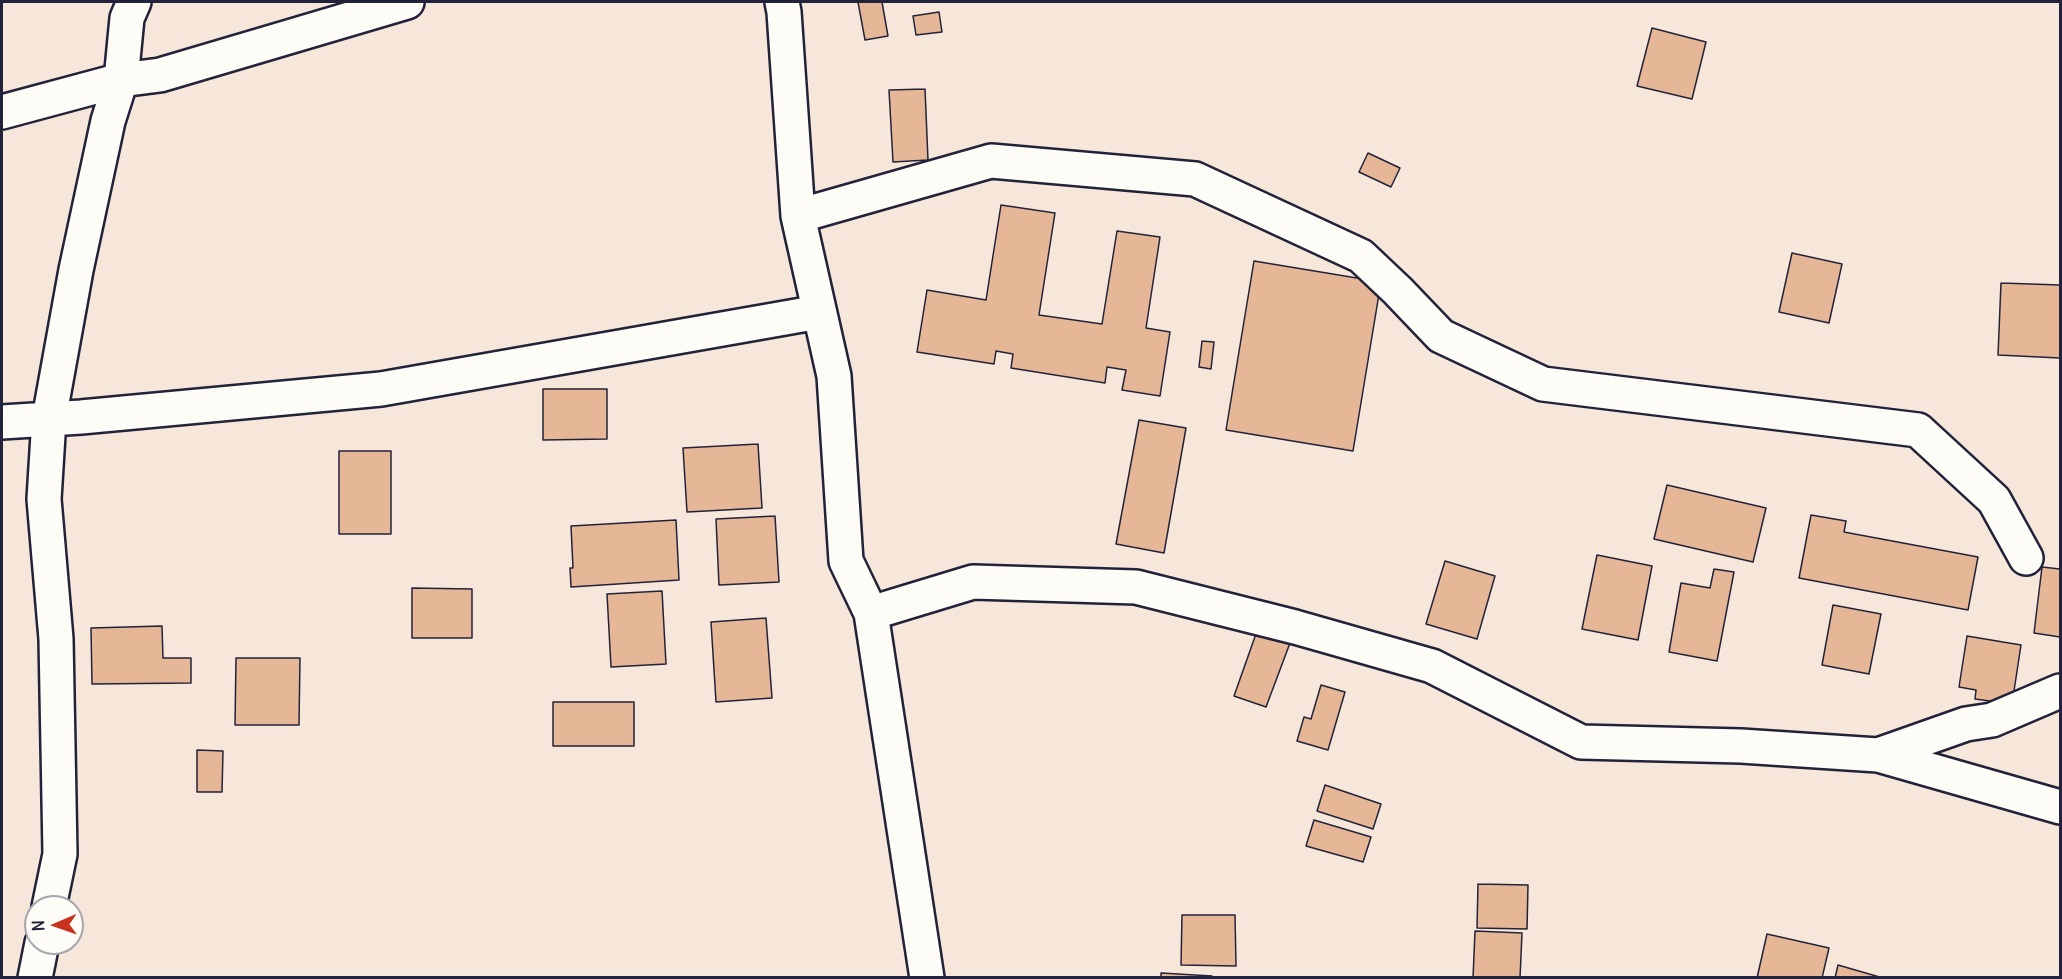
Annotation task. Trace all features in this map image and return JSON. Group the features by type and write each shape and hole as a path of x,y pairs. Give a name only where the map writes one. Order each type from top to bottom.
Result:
{"street":[{"path":"51,895 60,854 56,639 45,499 48,419 76,270 108,121 121,80 127,18 134,2"},
{"path":"2,112 121,80 160,75 407,2"},
{"path":"782,2 798,216 834,376 846,561 871,613 927,978"},
{"path":"798,216 991,160 1195,179 1361,256 1441,336 1543,384 1918,430 1994,500 2026,558"},
{"path":"2,422 381,389 819,312"},
{"path":"871,613 972,582 1136,586 1295,627 1432,666 1581,742 1741,746 1878,755 2061,807"},
{"path":"1878,755 1966,724 1992,720 2061,691"},
{"path":"35,978 40,955"}],"building":[{"path":"858,2 882,2 888,36 865,40"},
{"path":"939,12 942,32 916,35 913,16"},
{"path":"1652,28 1706,42 1692,99 1637,86"},
{"path":"925,89 928,160 893,162 889,90"},
{"path":"1368,153 1400,168 1391,187 1359,172"},
{"path":"1001,205 1055,213 1039,315 1102,324 1117,231 1160,237 1146,328 1170,332 1160,396 1122,390 1126,370 1107,367 1105,383 1011,368 1013,354 996,351 994,364 917,352 927,290 986,300"},
{"path":"1792,253 1842,264 1829,323 1779,312"},
{"path":"1254,261 1381,282 1353,451 1226,430"},
{"path":"2001,283 2060,285 2060,358 1998,355"},
{"path":"1202,341 1214,342 1211,369 1199,367"},
{"path":"543,389 607,389 607,439 543,440"},
{"path":"1139,420 1186,428 1164,553 1116,544"},
{"path":"758,444 762,508 687,512 683,448"},
{"path":"339,451 391,451 391,534 339,534"},
{"path":"1667,485 1766,508 1753,562 1654,539"},
{"path":"1811,515 1846,521 1844,532 1978,557 1968,610 1799,578"},
{"path":"775,516 779,582 719,585 716,519"},
{"path":"676,520 679,580 571,587 570,568 573,568 571,526"},
{"path":"1597,555 1652,566 1638,640 1582,629"},
{"path":"1445,561 1495,576 1477,639 1426,624"},
{"path":"2042,567 2060,569 2060,637 2034,633"},
{"path":"1714,569 1734,572 1717,661 1669,652 1681,583 1710,588"},
{"path":"412,588 472,589 472,638 412,638"},
{"path":"662,591 666,664 611,667 607,594"},
{"path":"1833,605 1881,614 1869,674 1822,665"},
{"path":"766,618 772,698 716,702 711,622"},
{"path":"162,626 163,658 191,658 191,683 92,684 91,628"},
{"path":"1257,631 1290,643 1266,707 1234,696"},
{"path":"1967,636 2021,645 2012,704 1975,699 1976,690 1959,687"},
{"path":"236,658 300,658 299,725 235,725"},
{"path":"1321,685 1345,692 1328,750 1297,741 1304,717 1311,719"},
{"path":"553,702 634,702 634,746 553,746"},
{"path":"197,750 223,751 222,792 197,792"},
{"path":"1325,785 1381,804 1373,829 1317,811"},
{"path":"1314,820 1371,837 1363,862 1306,846"},
{"path":"1478,884 1528,885 1527,929 1477,928"},
{"path":"1182,915 1235,915 1236,966 1181,965"},
{"path":"1475,931 1522,933 1520,978 1473,978"},
{"path":"1767,934 1829,948 1822,978 1757,978"},
{"path":"1838,965 1883,978 1835,978"},
{"path":"1161,973 1212,976 1212,978 1161,978"}]}
